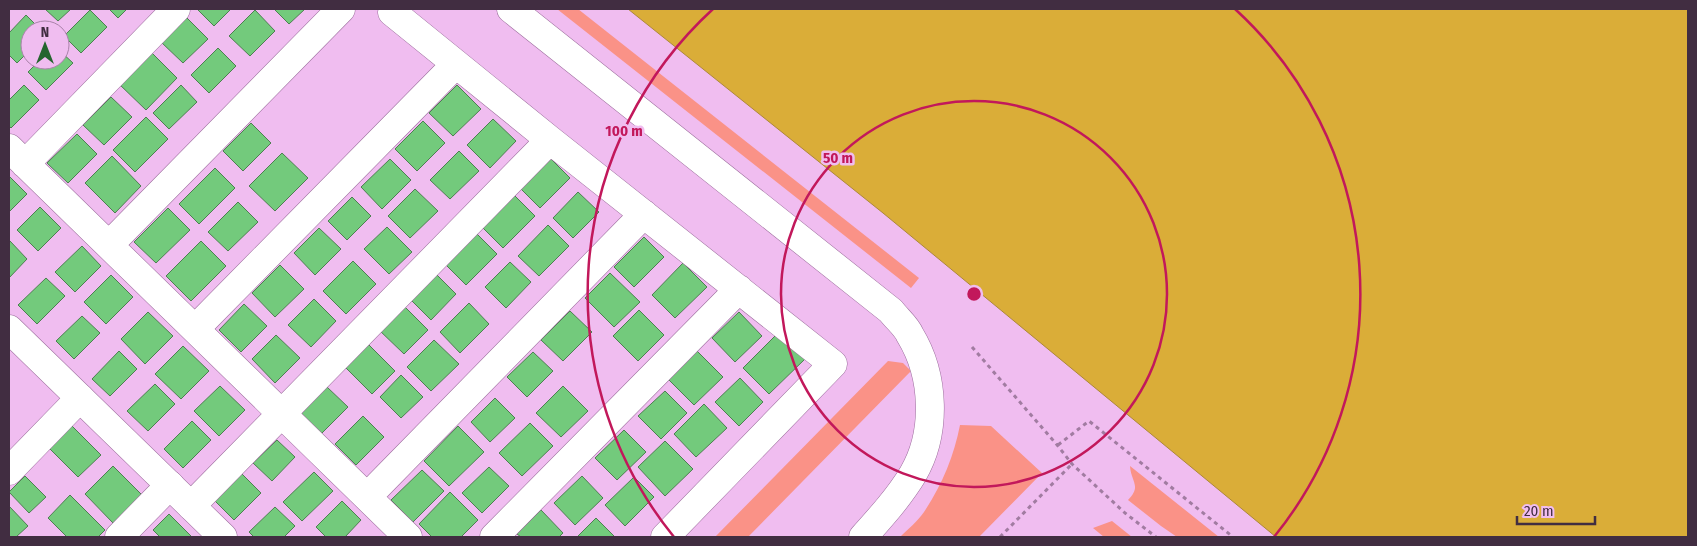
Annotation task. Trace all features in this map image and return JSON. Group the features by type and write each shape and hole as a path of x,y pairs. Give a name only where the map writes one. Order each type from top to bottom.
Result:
{"street":[{"path":"176,9 17,156 408,537"},
{"path":"109,245 341,9"},
{"path":"511,9 891,312 910,334 927,376 930,401 930,427 924,449 914,472 893,503 863,537"},
{"path":"390,10 550,140 833,364 665,537"},
{"path":"195,329 456,64"},
{"path":"191,506 550,140"},
{"path":"367,497 644,214"},
{"path":"494,537 738,289"},
{"path":"9,328 223,537"},
{"path":"9,470 80,398"},
{"path":"119,537 170,485"}],"path":[{"path":"972,347 1072,464 1124,513 1156,537"},
{"path":"1058,446 1088,421 1233,537"},
{"path":"1000,537 1072,464"}],"shaded area":[{"path":"557,9 578,9 919,278 911,288"},
{"path":"628,9 1688,9 1688,537 1276,537 883,213"},
{"path":"888,361 903,363 911,371 748,537 715,537"},
{"path":"960,425 991,426 1042,473 979,537 900,537 922,515 936,491 951,459"},
{"path":"1130,466 1219,537 1177,537 1128,500 1135,487"},
{"path":"1112,521 1132,537 1104,537 1093,528"}],"building":[{"path":"45,9 71,9 59,20"},
{"path":"109,9 127,9 118,18"},
{"path":"197,9 231,9 214,26"},
{"path":"274,9 305,9 289,24"},
{"path":"90,10 107,27 81,53 70,42 70,30"},
{"path":"255,10 275,31 250,56 229,36"},
{"path":"26,15 31,20 21,20"},
{"path":"186,17 208,39 183,63 161,42"},
{"path":"20,21 20,60 17,63 9,55 9,33"},
{"path":"218,48 236,66 209,93 191,75"},
{"path":"150,51 177,78 146,110 118,83"},
{"path":"30,70 66,70 46,90 28,72"},
{"path":"24,85 39,100 11,128 9,126 9,100"},
{"path":"181,85 197,102 169,129 153,113"},
{"path":"457,85 481,109 453,136 429,113"},
{"path":"111,97 132,117 104,145 83,125"},
{"path":"146,117 168,139 135,172 113,150"},
{"path":"493,119 516,141 490,168 467,145"},
{"path":"423,121 445,143 417,171 395,149"},
{"path":"251,123 271,143 243,171 223,151"},
{"path":"77,134 97,154 68,183 47,163"},
{"path":"459,151 479,171 450,199 430,180"},
{"path":"282,153 308,178 275,211 249,186"},
{"path":"112,156 141,186 115,213 85,183"},
{"path":"390,159 411,180 382,209 361,187"},
{"path":"551,159 570,178 540,208 521,189"},
{"path":"215,168 235,188 199,224 179,204"},
{"path":"9,176 27,194 9,212"},
{"path":"415,189 438,211 410,238 388,216"},
{"path":"578,192 599,212 573,238 553,218"},
{"path":"514,195 535,216 503,248 482,227"},
{"path":"352,197 371,216 347,240 328,221"},
{"path":"238,202 258,222 228,251 208,232"},
{"path":"40,207 61,228 38,251 17,230"},
{"path":"168,208 190,230 156,263 134,242"},
{"path":"548,225 569,246 539,276 518,256"},
{"path":"387,227 412,252 389,274 364,249"},
{"path":"319,228 341,249 315,275 294,253"},
{"path":"475,232 497,254 466,285 444,263"},
{"path":"644,237 664,257 634,287 614,267"},
{"path":"201,241 226,266 191,301 166,276"},
{"path":"9,242 27,259 9,278"},
{"path":"82,246 101,266 75,292 55,272"},
{"path":"353,261 376,284 346,314 323,291"},
{"path":"510,262 531,282 506,308 485,287"},
{"path":"683,263 707,287 675,318 652,295"},
{"path":"280,265 304,289 275,317 252,293"},
{"path":"434,272 456,294 431,320 408,297"},
{"path":"610,273 640,302 614,327 585,298"},
{"path":"111,275 133,297 106,324 84,302"},
{"path":"46,278 65,296 37,324 18,305"},
{"path":"314,299 336,321 311,347 288,325"},
{"path":"469,303 489,324 460,353 440,332"},
{"path":"244,304 267,326 241,352 219,330"},
{"path":"403,305 428,330 404,354 378,329"},
{"path":"639,310 664,335 638,361 613,336"},
{"path":"570,311 592,332 563,361 541,340"},
{"path":"148,312 173,336 145,364 121,339"},
{"path":"739,312 762,336 735,362 712,338"},
{"path":"82,316 100,333 74,359 56,341"},
{"path":"779,332 805,359 769,394 743,368"},
{"path":"276,335 300,358 275,383 252,359"},
{"path":"434,340 459,364 431,391 407,367"},
{"path":"367,343 395,371 372,394 344,366"},
{"path":"183,346 209,371 181,399 155,374"},
{"path":"119,351 137,369 110,396 92,379"},
{"path":"697,351 723,377 694,405 668,379"},
{"path":"533,352 553,371 527,397 507,377"},
{"path":"401,375 423,397 401,418 380,397"},
{"path":"740,378 763,402 739,426 715,402"},
{"path":"155,384 175,404 148,431 127,411"},
{"path":"220,386 245,410 219,436 194,411"},
{"path":"563,386 588,411 561,437 536,413"},
{"path":"327,387 348,407 321,434 301,413"},
{"path":"665,391 687,413 661,439 638,416"},
{"path":"495,398 515,418 490,442 471,422"},
{"path":"704,404 727,428 696,457 674,434"},
{"path":"363,416 384,437 356,465 335,444"},
{"path":"192,421 211,440 183,468 164,449"},
{"path":"530,423 553,446 522,476 499,453"},
{"path":"71,425 101,455 78,477 48,447"},
{"path":"458,426 484,452 449,486 424,461"},
{"path":"624,430 646,452 617,480 595,458"},
{"path":"277,440 295,457 272,481 253,463"},
{"path":"665,441 693,469 665,496 638,467"},
{"path":"113,466 142,495 113,523 85,494"},
{"path":"489,467 509,486 482,513 462,493"},
{"path":"422,470 444,491 413,522 391,500"},
{"path":"314,472 333,491 302,521 283,502"},
{"path":"242,474 261,493 234,520 215,501"},
{"path":"25,476 46,497 29,513 9,492"},
{"path":"582,476 603,498 575,525 554,503"},
{"path":"634,477 654,497 625,526 605,505"},
{"path":"450,492 478,520 461,537 432,537 419,524"},
{"path":"70,495 105,530 98,537 67,537 48,518"},
{"path":"342,501 361,520 345,537 326,537 316,527"},
{"path":"9,506 28,526 16,537 9,535"},
{"path":"275,507 295,526 284,537 254,537 249,532"},
{"path":"541,510 563,533 559,537 521,537 517,534"},
{"path":"169,514 192,537 160,537 153,530"},
{"path":"596,518 615,537 577,537"}]}
